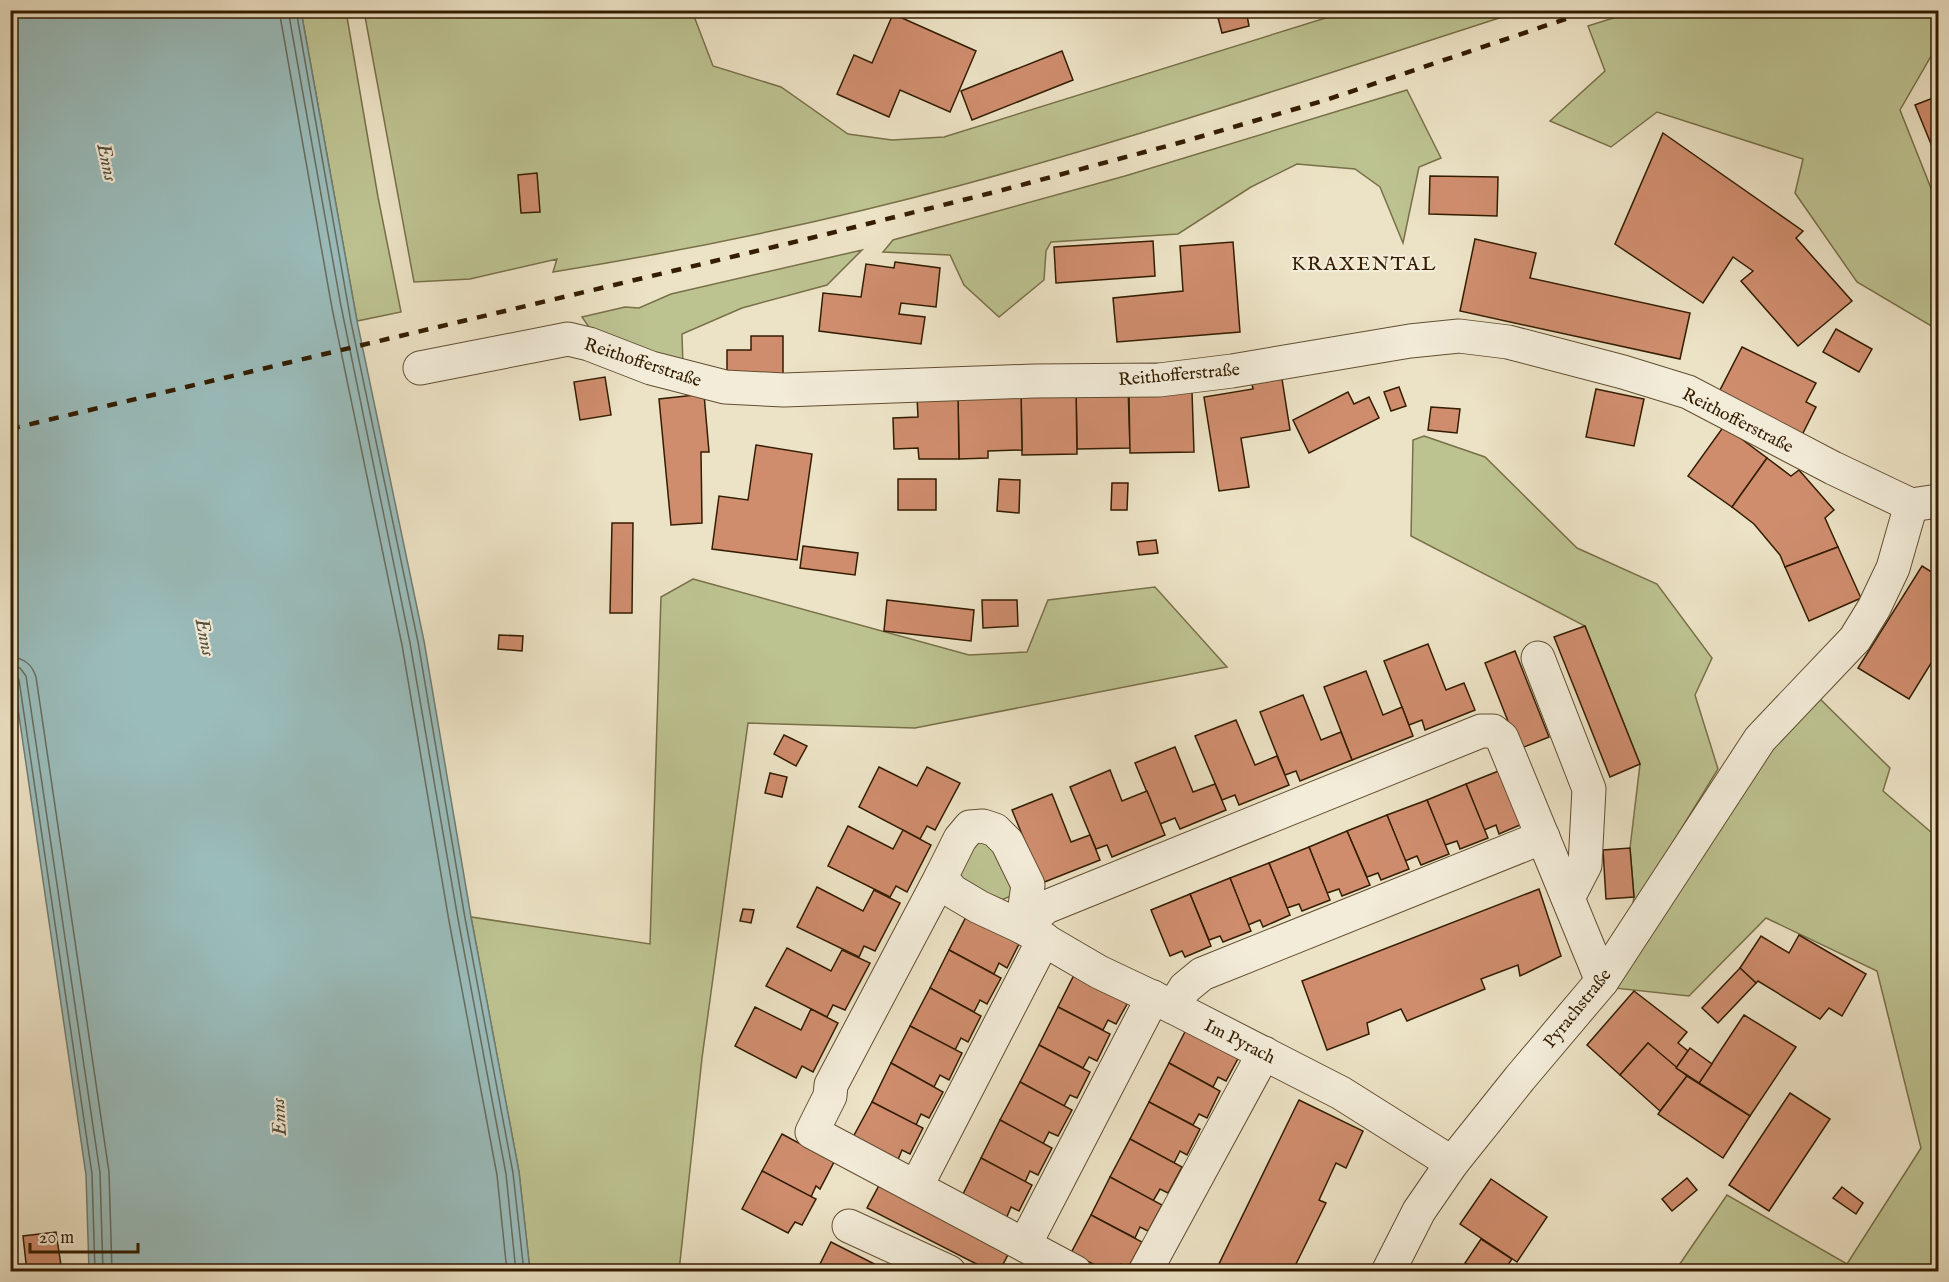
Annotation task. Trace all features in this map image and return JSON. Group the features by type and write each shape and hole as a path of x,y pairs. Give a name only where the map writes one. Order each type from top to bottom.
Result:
{"street":[{"name":"Reithofferstraße","path":"420,368 568,339 589,344 651,368 725,387 784,390 1034,381 1159,380 1232,371 1410,341 1459,336 1508,342 1623,372 1688,392 1833,468 1925,503 1874,608 1855,639 1760,739"},
{"path":"1538,658 1589,789 1585,866 1568,898"},
{"path":"916,1186 1046,907 1481,731 1493,731 1503,738 1602,981"},
{"name":"Pyrachstraße","path":"1388,1272 1419,1211 1452,1163 1602,981 1760,739"},
{"path":"1033,933 1028,885 1007,842 995,830 983,826 970,827 960,839 831,1085 830,1096 812,1132 1075,1272"},
{"path":"1025,1244 1163,1002 1202,974 1543,837"},
{"name":"Im Pyrach","path":"941,877 952,891 979,907 1033,933 1099,972 1163,1002 1341,1094 1452,1163"},
{"path":"1145,1272 1264,1053"},
{"path":"849,1226 949,1272"}],"green space":[{"path":"301,11 346,11 378,197 401,312 357,321"},
{"path":"364,11 692,11 713,66 781,87 848,134 892,140 944,137 1348,11 1521,11 1099,146 857,212 706,245 553,272 557,259 470,279 414,282"},
{"path":"1635,11 1938,11 1938,44 1900,110 1938,206 1938,330 1857,282 1795,193 1803,159 1657,112 1611,147 1550,121 1605,71 1588,26"},
{"path":"1407,90 1441,158 1419,167 1403,243 1380,187 1355,169 1297,164 1251,187 1178,234 1051,242 1046,251 1044,280 999,317 964,285 950,255 883,252 893,240 1125,176"},
{"path":"862,250 827,285 742,308 682,334 683,368 595,336 582,317 625,307 639,308 671,294"},
{"path":"1424,436 1485,457 1577,548 1657,584 1712,658 1695,695 1718,769 1632,909 1634,897 1630,848 1640,764 1585,626 1411,536 1413,440"},
{"path":"693,579 969,655 1027,652 1048,600 1155,587 1227,667 915,728 748,723 702,1058 679,1271 530,1271 519,1172 471,917 650,944 661,597"},
{"path":"1814,693 1890,768 1883,791 1938,838 1938,1271 1675,1271 1727,1195 1847,1264 1921,1148 1877,971 1766,918 1689,996 1614,988 1753,765"},
{"path":"991,838 1012,872 1011,896 999,901 967,887 960,874 969,844"}],"water":[{"name":"Enns","path":"10,11 301,11 357,321 424,641 471,917 519,1172 530,1271 89,1271 86,1175 11,661"}],"building":[{"path":"1216,10 1246,10 1249,26 1222,33"},
{"path":"893,14 976,51 950,112 900,90 889,117 837,94 854,55 872,63"},
{"path":"1062,51 1073,80 972,120 961,91"},
{"path":"1938,96 1938,161 1915,105"},
{"path":"1663,133 1803,231 1796,238 1852,301 1798,346 1741,281 1753,271 1733,257 1703,303 1615,244"},
{"path":"537,173 540,212 521,213 518,175"},
{"path":"1430,176 1498,177 1497,216 1429,214"},
{"path":"1475,239 1536,253 1530,278 1690,313 1680,359 1460,311"},
{"path":"1153,241 1155,276 1056,283 1054,247"},
{"path":"1233,242 1240,332 1117,342 1113,298 1183,291 1180,246"},
{"path":"895,262 940,268 936,307 901,303 899,314 925,317 921,344 819,331 823,293 861,297 866,264 894,268"},
{"path":"1836,329 1872,349 1859,372 1823,352"},
{"path":"751,336 783,336 783,381 727,382 727,350 751,350"},
{"path":"1742,347 1816,383 1806,402 1816,407 1802,435 1718,394"},
{"path":"605,377 611,415 580,420 574,382"},
{"path":"1282,379 1290,430 1241,438 1249,487 1219,491 1204,397 1253,389 1252,384"},
{"path":"1128,386 1130,448 1077,449 1076,388"},
{"path":"1399,387 1406,406 1391,411 1384,392"},
{"path":"1076,388 1077,454 1022,455 1021,389"},
{"path":"1021,389 1022,450 988,451 988,458 959,459 958,396"},
{"path":"1596,389 1644,399 1634,446 1586,437"},
{"path":"1192,392 1194,452 1130,453 1129,394"},
{"path":"1348,392 1354,404 1369,397 1379,418 1309,453 1293,420"},
{"path":"704,394 709,452 701,452 702,523 671,525 659,399"},
{"path":"958,396 959,459 919,459 918,448 894,449 893,418 918,417 917,397"},
{"path":"1431,407 1460,409 1457,433 1428,430"},
{"path":"1724,426 1767,458 1732,507 1688,476"},
{"path":"756,445 812,454 797,560 712,549 719,496 748,500"},
{"path":"1767,458 1791,476 1799,470 1834,510 1825,518 1838,547 1785,567 1780,555 1754,524 1732,507"},
{"path":"898,479 936,479 936,510 898,510"},
{"path":"999,479 1020,480 1019,513 997,511"},
{"path":"1112,483 1128,483 1127,510 1111,510"},
{"path":"612,523 633,523 632,613 610,613"},
{"path":"1156,540 1158,553 1139,555 1137,542"},
{"path":"803,546 858,553 855,575 800,568"},
{"path":"1838,547 1861,598 1809,621 1785,567"},
{"path":"1922,566 1938,576 1938,652 1909,699 1858,668"},
{"path":"887,600 974,610 971,641 884,631"},
{"path":"982,600 1017,600 1018,626 983,628"},
{"path":"1585,626 1640,764 1610,777 1554,637"},
{"path":"499,635 523,636 522,651 498,649"},
{"path":"1428,644 1446,690 1464,683 1475,710 1425,730 1422,720 1409,725 1384,661"},
{"path":"1515,651 1549,737 1519,749 1485,663"},
{"path":"1366,671 1383,715 1402,707 1413,736 1352,760 1324,687"},
{"path":"1303,695 1321,740 1341,732 1352,760 1300,781 1296,771 1285,775 1260,712"},
{"path":"1236,720 1255,765 1277,756 1289,785 1239,805 1235,795 1222,800 1195,736"},
{"path":"784,735 807,746 796,766 774,754"},
{"path":"1175,747 1193,792 1215,784 1226,810 1180,829 1175,818 1160,824 1135,763"},
{"path":"879,767 917,786 927,767 960,783 935,830 927,826 920,839 859,807"},
{"path":"1506,768 1527,822 1499,834 1496,825 1484,830 1466,784"},
{"path":"1110,770 1122,801 1147,791 1165,835 1112,857 1107,845 1096,849 1070,787"},
{"path":"770,773 787,777 782,797 765,793"},
{"path":"1466,784 1488,838 1460,849 1457,841 1445,845 1427,800"},
{"path":"1052,794 1071,842 1090,835 1100,860 1042,883 1012,810"},
{"path":"1427,800 1449,854 1421,865 1417,856 1405,861 1387,815"},
{"path":"1387,815 1409,869 1381,880 1378,873 1367,877 1347,831"},
{"path":"848,826 893,849 903,830 931,845 907,892 896,886 890,897 828,866"},
{"path":"1347,831 1370,885 1342,896 1339,889 1327,893 1309,847"},
{"path":"1309,847 1330,900 1302,911 1299,904 1287,908 1269,863"},
{"path":"1630,848 1634,897 1606,899 1603,850"},
{"path":"1269,863 1290,915 1263,927 1260,920 1248,925 1230,878"},
{"path":"1230,878 1251,931 1223,942 1220,936 1209,940 1190,894"},
{"path":"817,887 863,911 874,890 900,903 875,951 864,946 859,957 797,927"},
{"path":"1539,889 1561,956 1520,976 1518,965 1481,979 1485,989 1407,1021 1401,1009 1367,1023 1369,1034 1327,1050 1302,981"},
{"path":"1190,894 1211,946 1185,957 1182,951 1170,956 1151,910"},
{"path":"743,909 754,910 751,923 740,921"},
{"path":"968,913 1021,940 1007,968 999,963 994,974 949,950"},
{"path":"1799,935 1866,974 1842,1016 1829,1008 1820,1019 1758,981 1756,983 1740,968 1761,936 1789,953"},
{"path":"787,948 831,971 842,950 870,963 845,1010 833,1005 827,1017 766,986"},
{"path":"949,950 1001,978 987,1004 980,1000 974,1012 930,988"},
{"path":"1740,968 1756,983 1718,1023 1702,1008"},
{"path":"1077,969 1131,997 1116,1024 1108,1020 1103,1030 1058,1007"},
{"path":"930,988 981,1016 968,1042 961,1038 955,1050 910,1026"},
{"path":"1634,991 1687,1032 1678,1043 1688,1051 1676,1068 1648,1043 1620,1075 1587,1045"},
{"path":"755,1007 801,1030 811,1009 838,1023 813,1072 802,1066 796,1078 735,1046"},
{"path":"1058,1007 1110,1034 1097,1061 1089,1057 1083,1068 1039,1045"},
{"path":"1744,1015 1796,1047 1750,1116 1699,1083"},
{"path":"910,1026 962,1053 949,1080 940,1075 934,1087 891,1063"},
{"path":"1188,1026 1241,1053 1226,1081 1218,1077 1213,1087 1169,1063"},
{"path":"1648,1043 1687,1076 1660,1111 1620,1075"},
{"path":"1039,1045 1090,1072 1077,1098 1070,1095 1064,1106 1020,1082"},
{"path":"1690,1048 1712,1064 1699,1083 1676,1068"},
{"path":"891,1063 943,1092 929,1118 921,1114 916,1125 872,1102"},
{"path":"1169,1063 1220,1091 1207,1118 1199,1114 1193,1125 1149,1102"},
{"path":"1687,1076 1750,1116 1723,1158 1658,1114"},
{"path":"1020,1082 1072,1110 1058,1136 1049,1132 1043,1144 1000,1120"},
{"path":"1790,1093 1830,1119 1769,1211 1729,1185"},
{"path":"1299,1100 1363,1131 1346,1168 1336,1163 1319,1200 1326,1203 1292,1272 1215,1272"},
{"path":"872,1102 923,1128 910,1154 902,1150 897,1162 852,1139"},
{"path":"1149,1102 1200,1129 1187,1155 1180,1151 1174,1163 1130,1139"},
{"path":"1000,1120 1052,1148 1038,1175 1030,1171 1025,1182 981,1158"},
{"path":"782,1134 834,1162 820,1189 816,1186 811,1197 762,1171"},
{"path":"1130,1139 1182,1167 1168,1193 1160,1189 1153,1201 1110,1177"},
{"path":"981,1158 1032,1185 1019,1211 1011,1207 1006,1219 962,1196"},
{"path":"762,1171 816,1199 802,1225 795,1222 788,1233 742,1209"},
{"path":"1110,1177 1162,1205 1148,1231 1140,1227 1135,1238 1091,1215"},
{"path":"883,1178 1013,1245 999,1272 992,1272 867,1208"},
{"path":"1687,1178 1697,1190 1672,1211 1662,1199"},
{"path":"1491,1179 1547,1217 1517,1262 1460,1224"},
{"path":"10,1180 15,1180 15,1203 10,1202"},
{"path":"1842,1187 1863,1203 1856,1214 1833,1198"},
{"path":"1091,1215 1142,1242 1128,1268 1121,1264 1117,1272 1109,1272 1071,1253"},
{"path":"56,1232 62,1272 27,1272 23,1236"},
{"path":"1481,1239 1512,1259 1503,1272 1478,1272 1465,1263"},
{"path":"831,1242 890,1272 816,1272"}],"railway":[{"path":"10,429 995,192 1182,142 1326,100 1592,10"}],"district":[{"name":"KRAXENTAL","path":"1364,263"}]}
